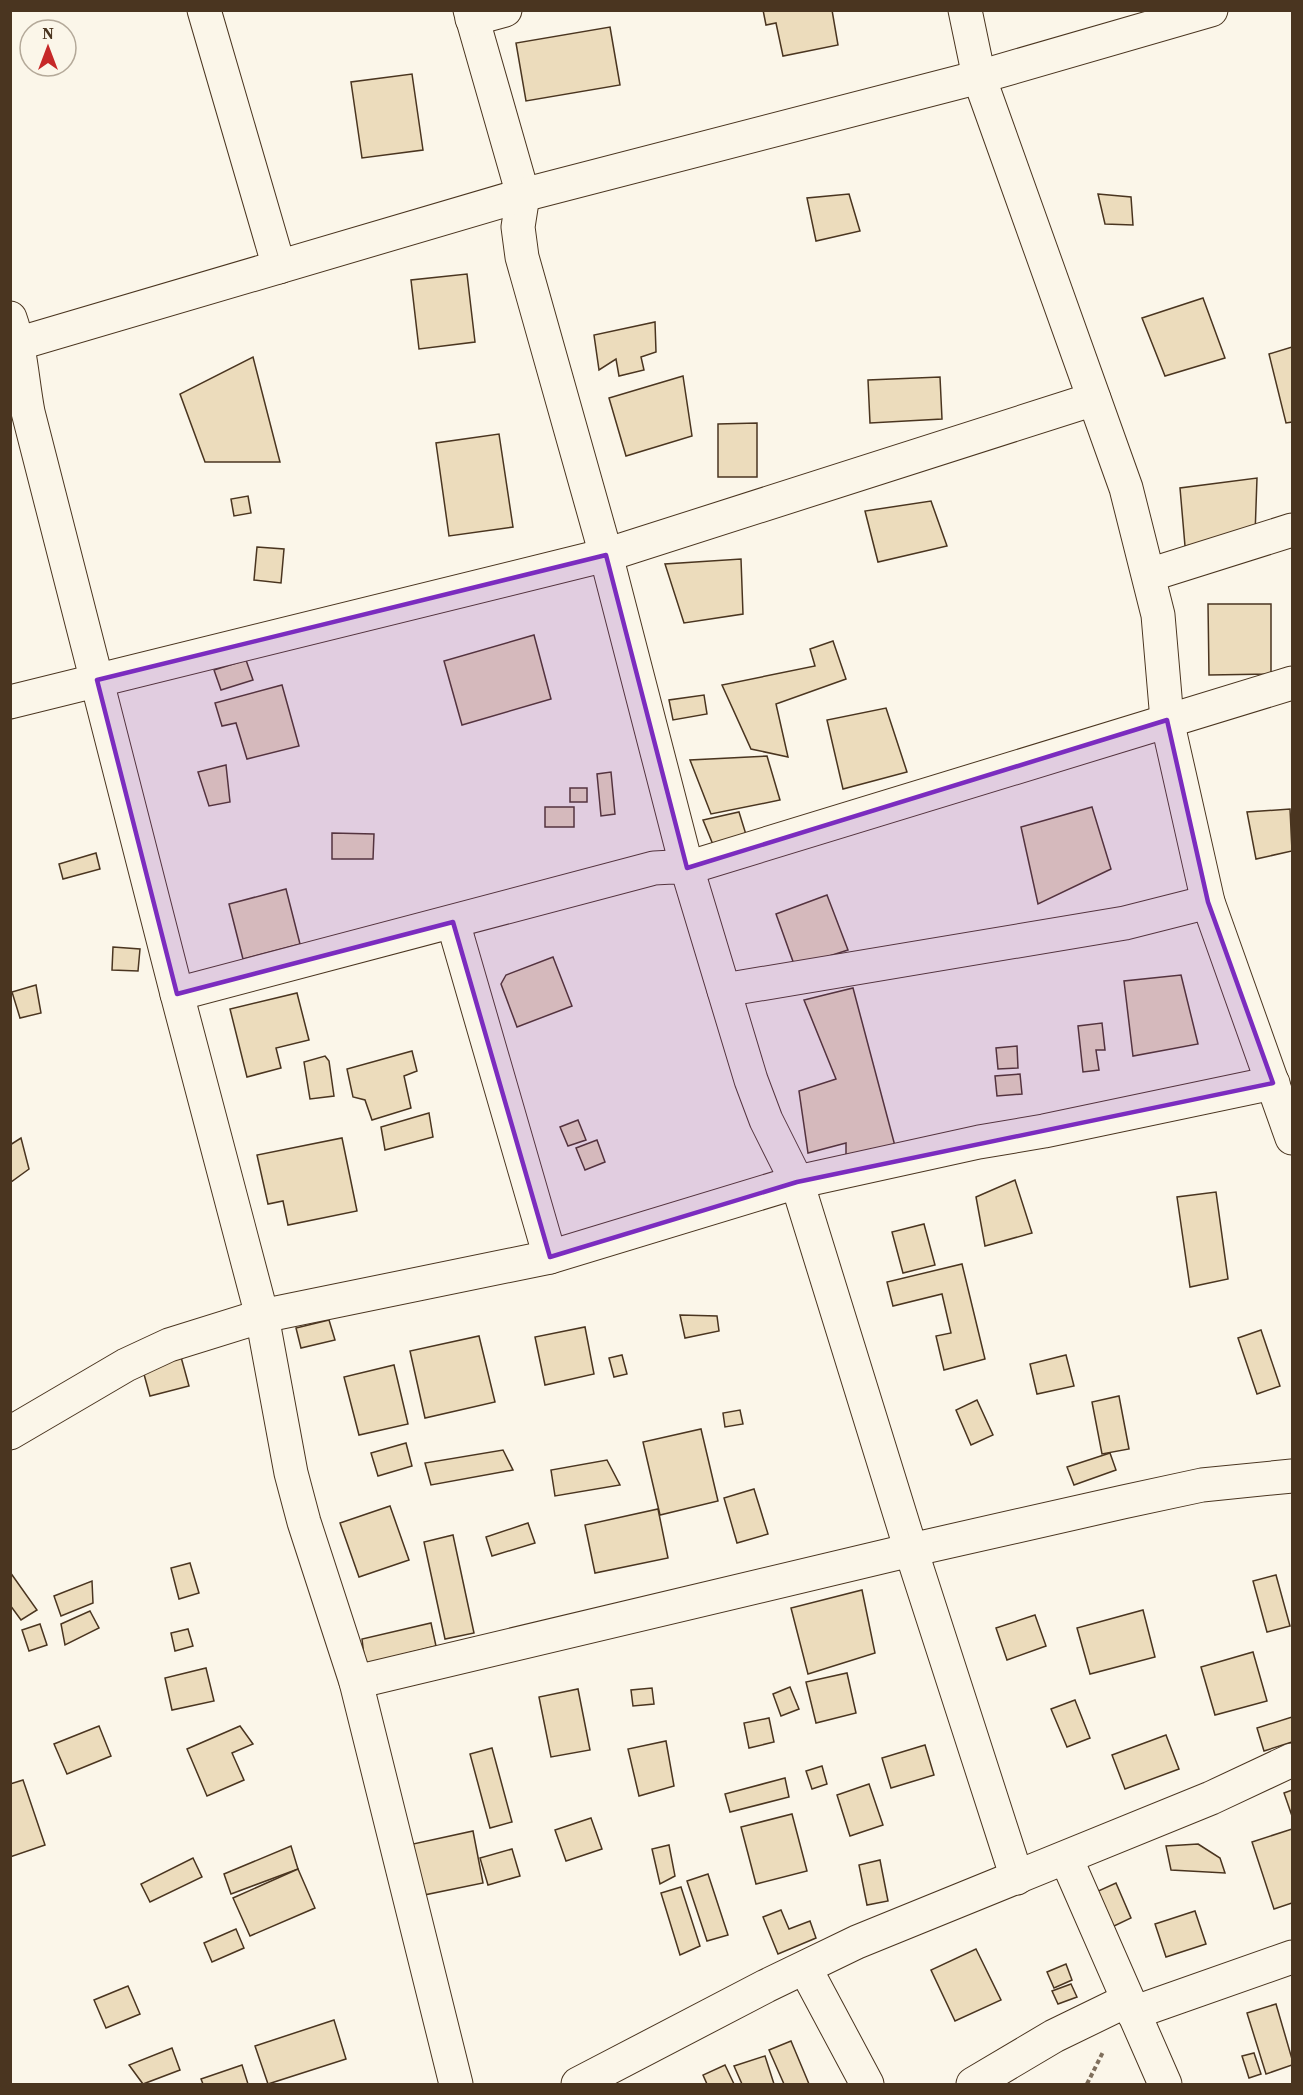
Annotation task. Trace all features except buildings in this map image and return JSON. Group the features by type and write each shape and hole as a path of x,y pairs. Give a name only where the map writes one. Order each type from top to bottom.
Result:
{"street":[{"path":"204,10 279,267"},
{"path":"505,10 471,15 523,195 518,227 522,257 606,555 687,868 751,1080 766,1120 797,1182 911,1550 1017,1878"},
{"path":"965,10 979,77 1126,488 1158,615 1167,720 1208,902 1290,1124"},
{"path":"456,2085 356,1682 304,1522 291,1473 262,1317 28,412 13,336 279,267 523,195 979,77 1211,10"},
{"path":"10,702 606,555 1094,399"},
{"path":"1149,576 1293,530"},
{"path":"177,994 654,868 687,868 1293,683"},
{"path":"724,990 1094,929 1208,902"},
{"path":"453,922 550,1257"},
{"path":"10,1434 126,1365 169,1345 262,1317 550,1257 797,1182 979,1142 1044,1131 1273,1083"},
{"path":"356,1682 911,1550 1202,1485 1293,1476"},
{"path":"578,2085 766,1986 857,1942 1211,1798 1293,1760"},
{"path":"1066,1858 1165,2085"},
{"path":"973,2085 1054,2036 1131,2006 1293,1957"},
{"path":"805,1968 867,2085"}],"highlighted area":[{"path":"606,555 687,868 1167,720 1208,902 1273,1083 797,1182 550,1257 453,922 177,994 97,680"}]}
